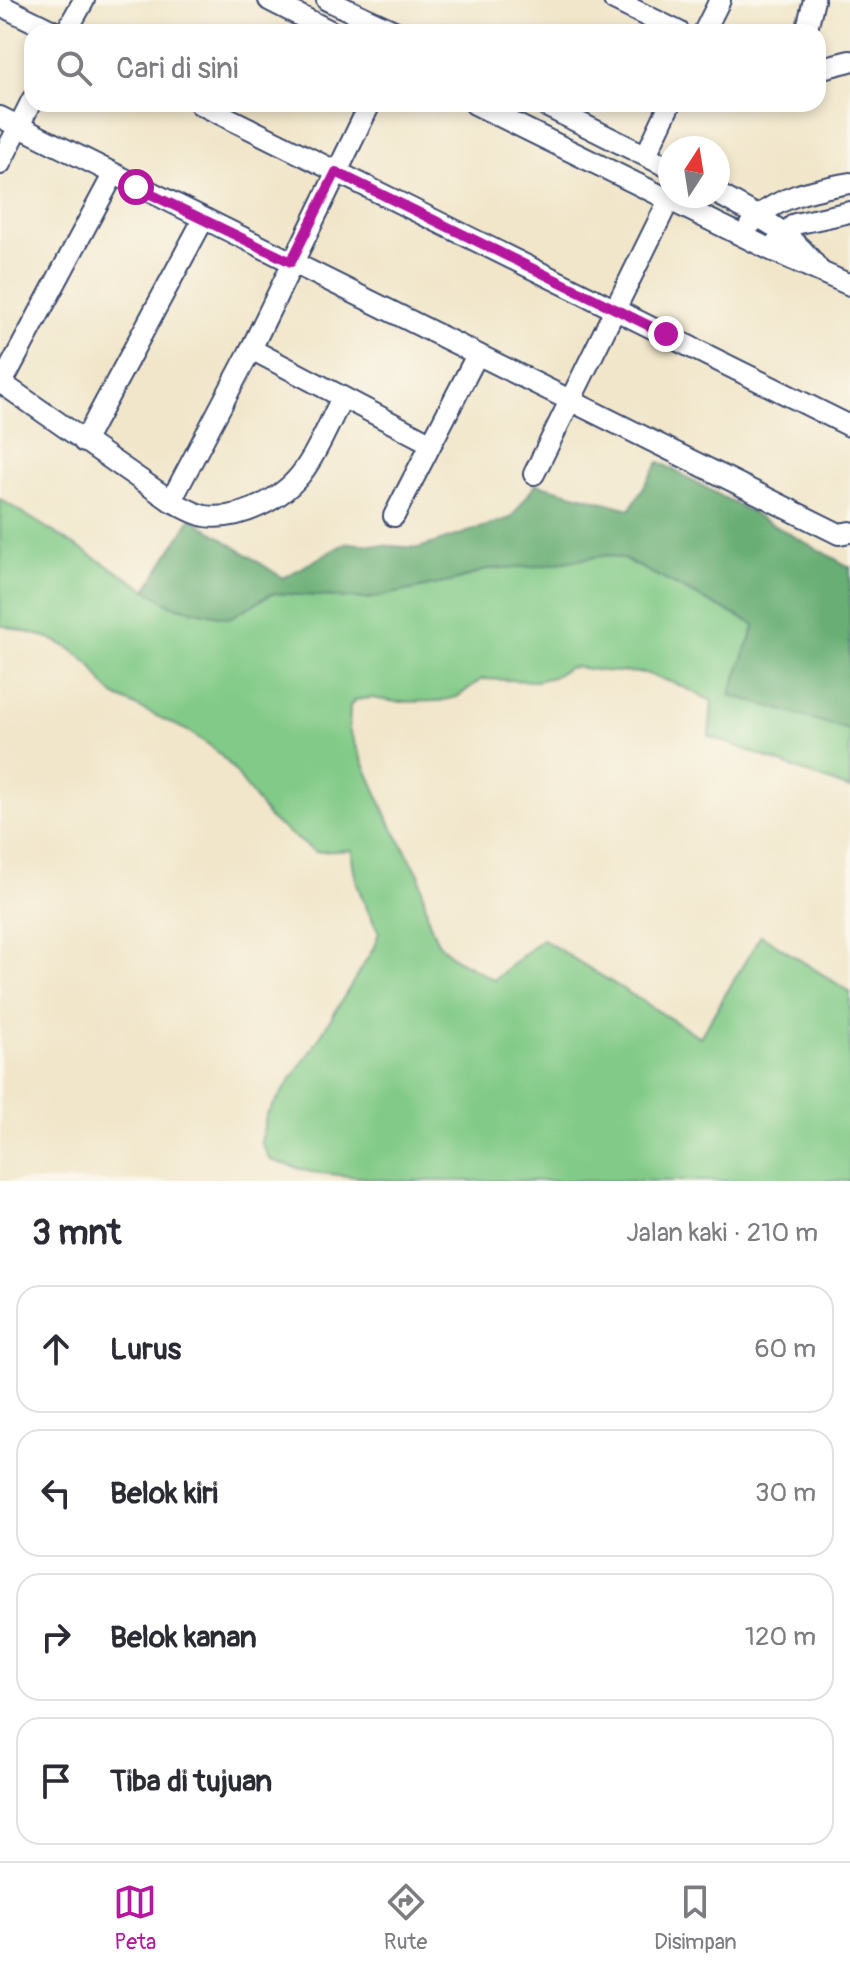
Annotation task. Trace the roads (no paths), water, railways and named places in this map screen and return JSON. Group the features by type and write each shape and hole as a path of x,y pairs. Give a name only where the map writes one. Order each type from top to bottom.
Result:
{"street":[{"path":"70,24 84,0"},
{"path":"269,0 316,24"},
{"path":"327,0 379,24"},
{"path":"614,0 663,24"},
{"path":"708,24 720,0"},
{"path":"808,24 814,0"},
{"path":"0,5 39,24"},
{"path":"826,67 850,61"},
{"path":"0,164 9,122 24,108"},
{"path":"216,112 850,426"},
{"path":"171,501 251,349 366,112"},
{"path":"491,112 658,195"},
{"path":"558,112 658,162"},
{"path":"646,155 666,112"},
{"path":"9,122 839,534 850,532"},
{"path":"113,175 1,382 171,501 202,516 228,518 251,510 282,491 303,472 342,398"},
{"path":"742,235 757,216 783,201 840,185 844,213 795,224 769,249"},
{"path":"730,201 803,247 820,271"},
{"path":"534,474 665,208"},
{"path":"686,208 850,285"},
{"path":"84,442 203,220"},
{"path":"251,349 430,443"},
{"path":"394,516 477,355"}]}
